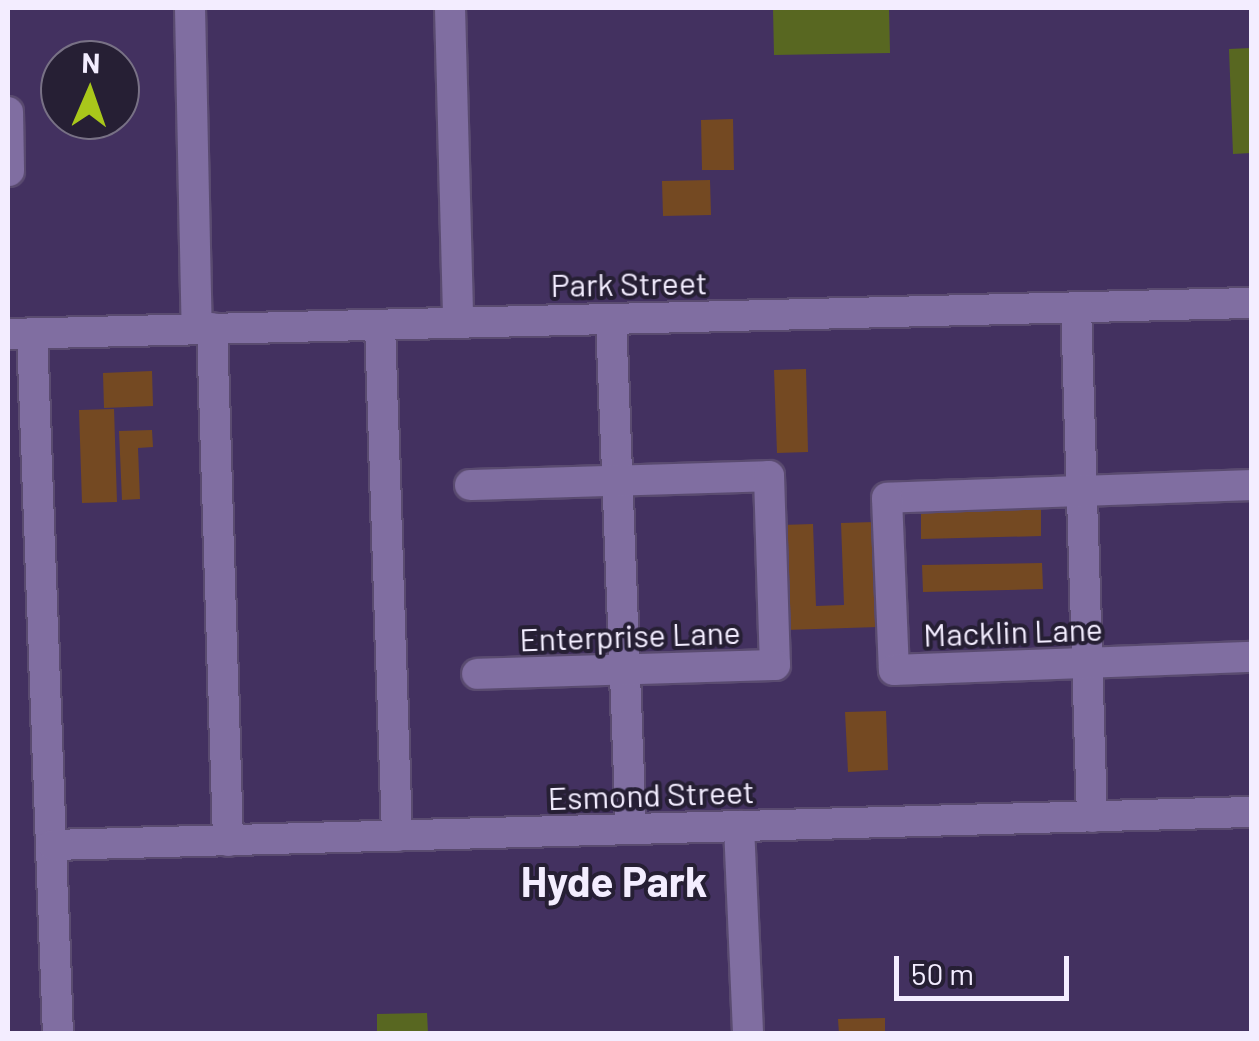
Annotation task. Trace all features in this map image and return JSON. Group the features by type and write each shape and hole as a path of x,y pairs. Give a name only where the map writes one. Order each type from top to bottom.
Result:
{"street":[{"path":"190,8 228,840"},
{"path":"450,8 458,323"},
{"path":"8,112 9,172"},
{"name":"Park Street","path":"20,333 1252,304"},
{"path":"1076,308 1092,816"},
{"path":"611,319 631,830"},
{"path":"380,325 397,836"},
{"path":"20,333 53,845 58,1034"},
{"name":"Enterprise Lane","path":"470,485 769,476 775,665 477,674"},
{"name":"Macklin Lane","path":"1252,485 887,498 894,670 1252,657"},
{"name":"Esmond Street","path":"53,845 1252,812"},
{"path":"739,826 748,1034"}],"green space":[{"path":"773,8 889,8 890,53 774,55"},
{"path":"1251,48 1251,153 1233,154 1229,49"},
{"path":"427,1013 428,1033 377,1033 377,1014"}],"building":[{"path":"733,119 734,170 702,170 701,120"},
{"path":"710,180 711,215 663,216 662,181"},
{"path":"806,369 808,452 777,453 774,370"},
{"path":"152,371 153,406 104,408 103,373"},
{"path":"114,409 117,502 82,503 79,410"},
{"path":"152,430 153,447 138,448 140,499 122,500 119,431"},
{"path":"1041,509 1041,536 921,539 921,512"},
{"path":"874,522 878,627 785,630 781,525 813,524 816,606 844,605 841,523"},
{"path":"1042,563 1043,589 923,592 922,565"},
{"path":"886,711 888,770 848,772 845,712"},
{"path":"885,1018 885,1034 839,1034 838,1019"}],"district":[{"name":"Hyde Park","path":"614,880"}]}
